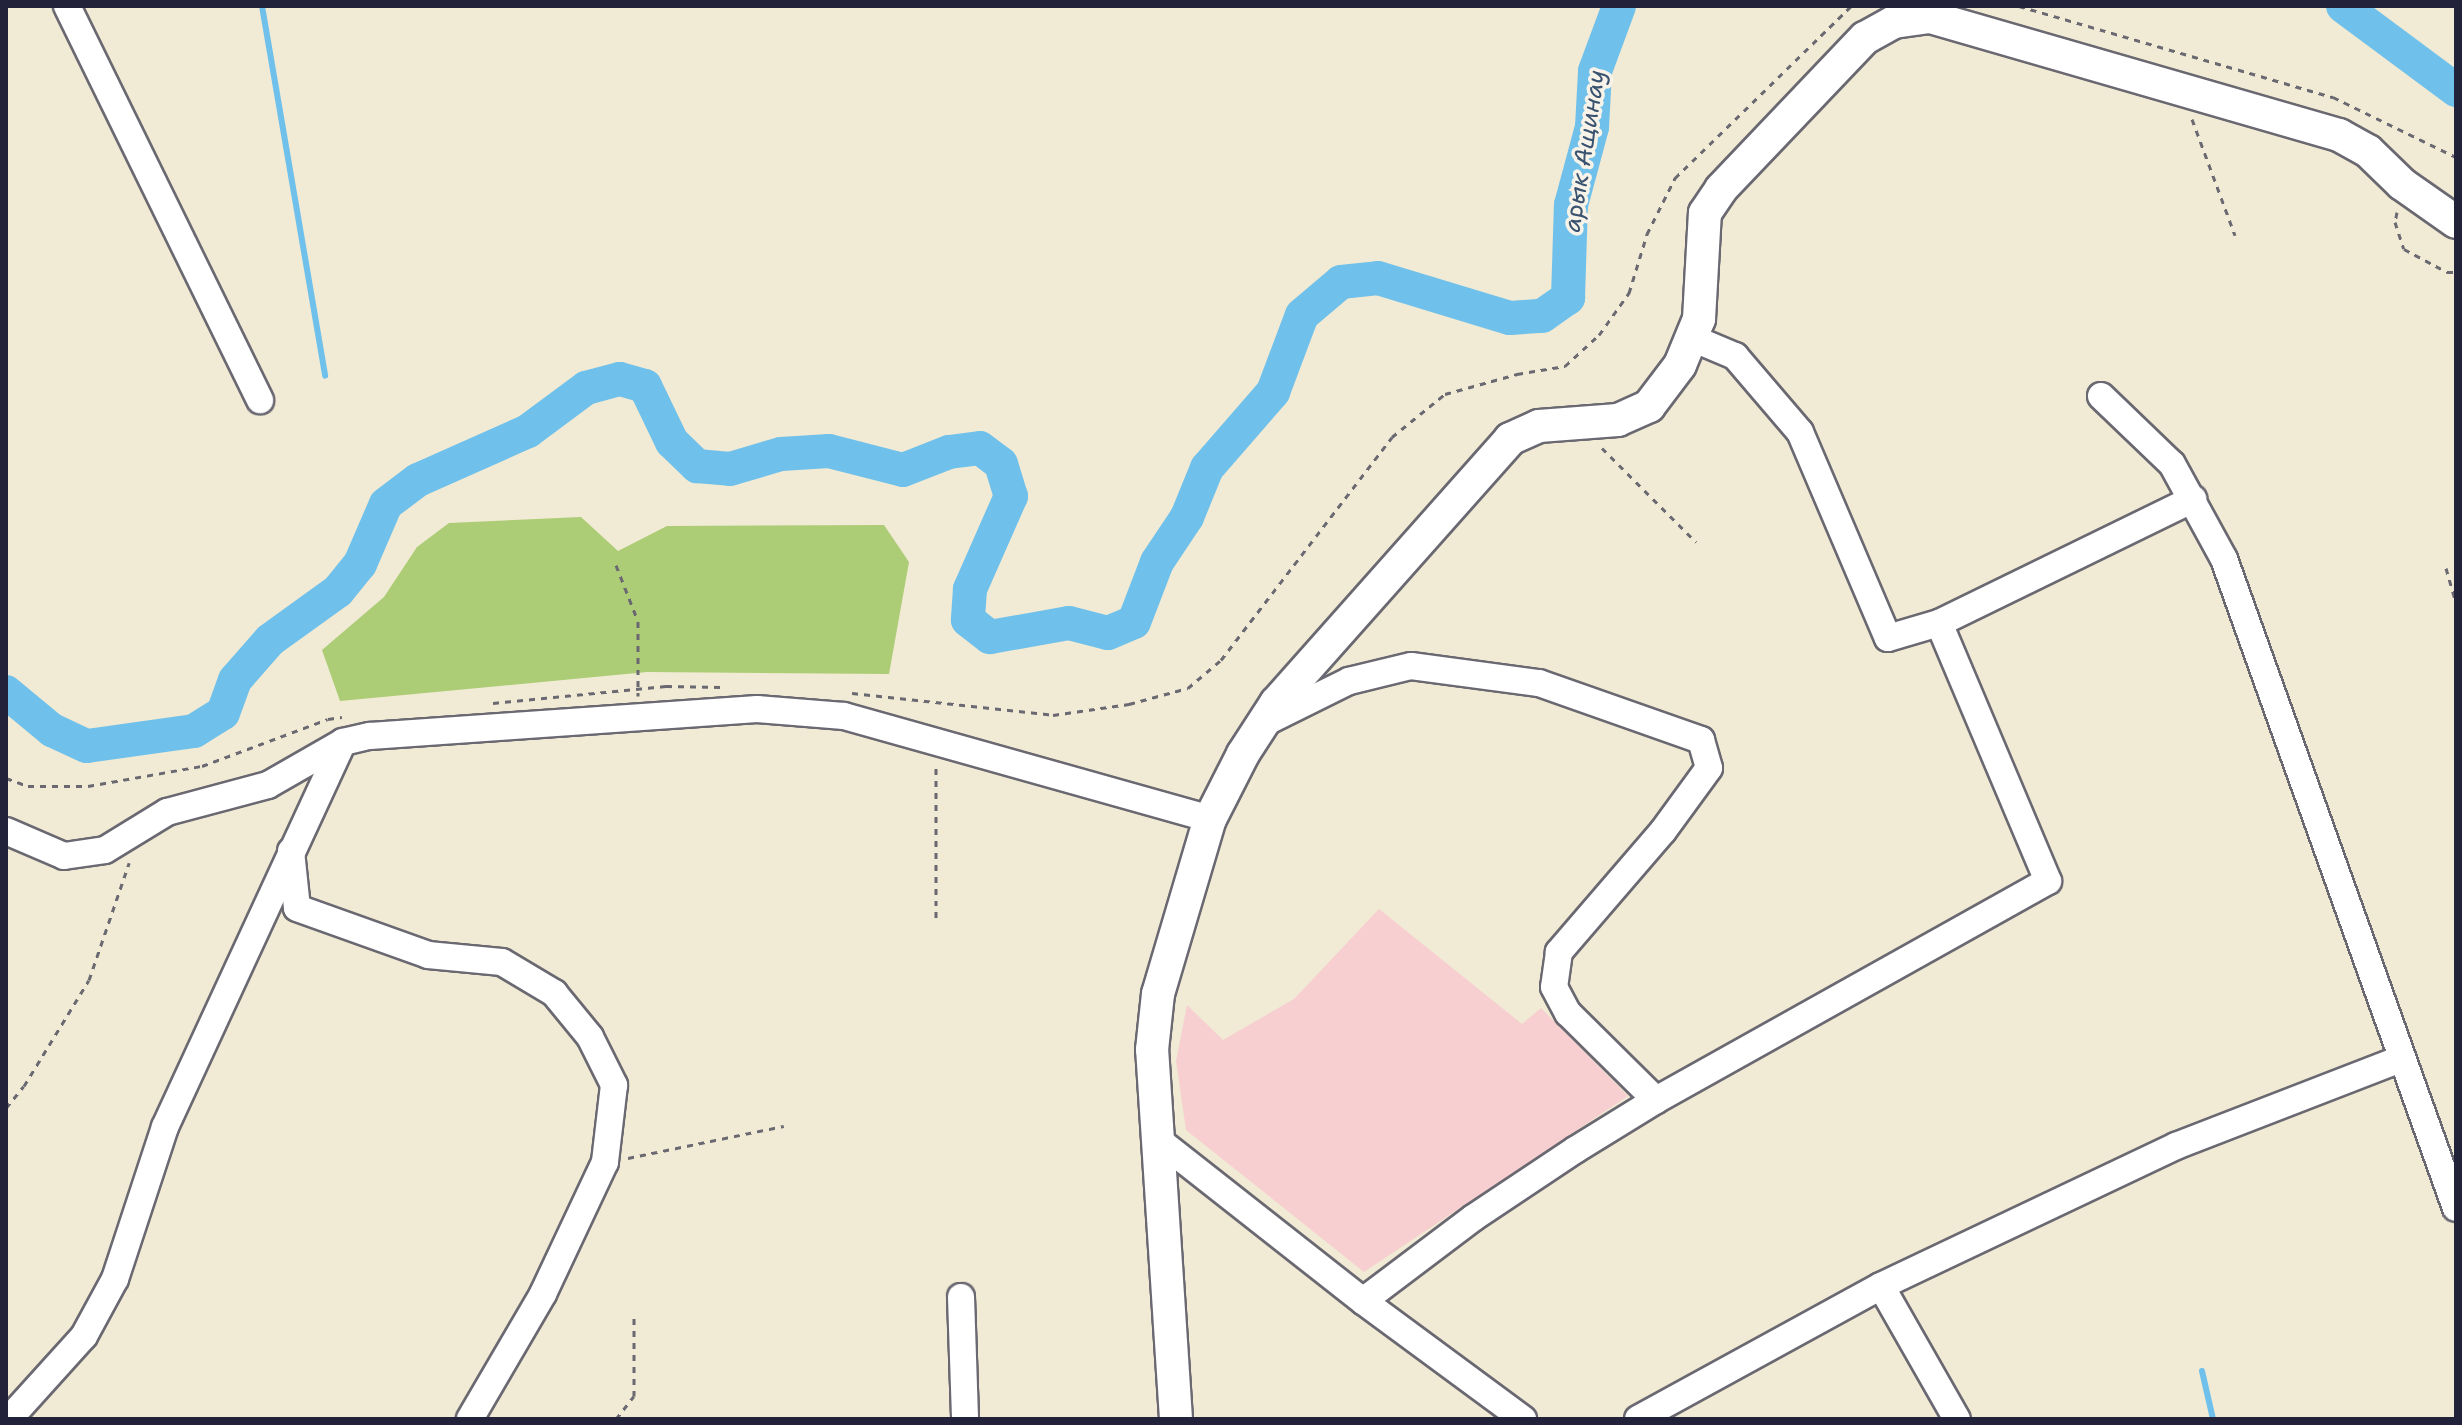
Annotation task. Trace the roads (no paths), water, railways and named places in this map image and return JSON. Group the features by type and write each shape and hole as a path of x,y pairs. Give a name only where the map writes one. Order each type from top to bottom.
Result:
{"main road":[{"path":"1176,1419 1152,1050 1158,994 1210,819 1264,723 1286,692 1510,439 1539,426 1618,420 1649,406 1680,365 1699,319 1705,213 1721,189 1865,38 1894,22 1930,17 2339,135 2368,151 2402,184 2456,222"}],"street":[{"path":"67,6 260,400"},
{"path":"1692,338 1735,356 1800,432 1888,638 1939,623 2193,499"},
{"path":"2101,396 2172,464 2224,559 2400,1059 2456,1208"},
{"path":"1363,1301 1473,1218 1656,1100 2048,881 1939,623"},
{"path":"1264,723 1349,681 1411,666 1539,683 1701,740 1709,768 1663,831 1559,952 1554,987 1568,1013 1656,1100"},
{"path":"6,831 64,856 105,850 167,812 268,785 343,730 370,736 640,715 771,710 844,716 1210,819"},
{"path":"9,1419 84,1336 115,1279 165,1127 343,730"},
{"path":"291,851 297,908 428,955 502,962 554,993 590,1037 614,1085 605,1162 543,1294 470,1419"},
{"path":"1638,1419 1881,1286 2176,1146 2400,1059"},
{"path":"1157,1139 1363,1301 1523,1419"},
{"path":"1881,1286 1957,1419"},
{"path":"961,1297 965,1419"}],"waterway":[{"path":"262,6 325,376"},
{"name":"арык Ащинау","path":"6,692 52,730 87,746 194,731 223,713 235,680 270,640 338,591 360,564 386,504 418,480 528,431 586,388 620,379 645,386 672,442 697,466 730,469 781,454 829,451 903,470 949,452 980,448 1001,464 1011,496 970,589 968,620 990,637 1069,623 1108,633 1134,622 1157,562 1187,517 1207,468 1273,392 1302,315 1341,282 1378,278 1510,318 1542,316 1568,298 1571,205 1592,127 1595,71 1619,6"},
{"name":"арык Ащинау","path":"2343,6 2456,90"},
{"path":"2202,1371 2213,1419"}]}
